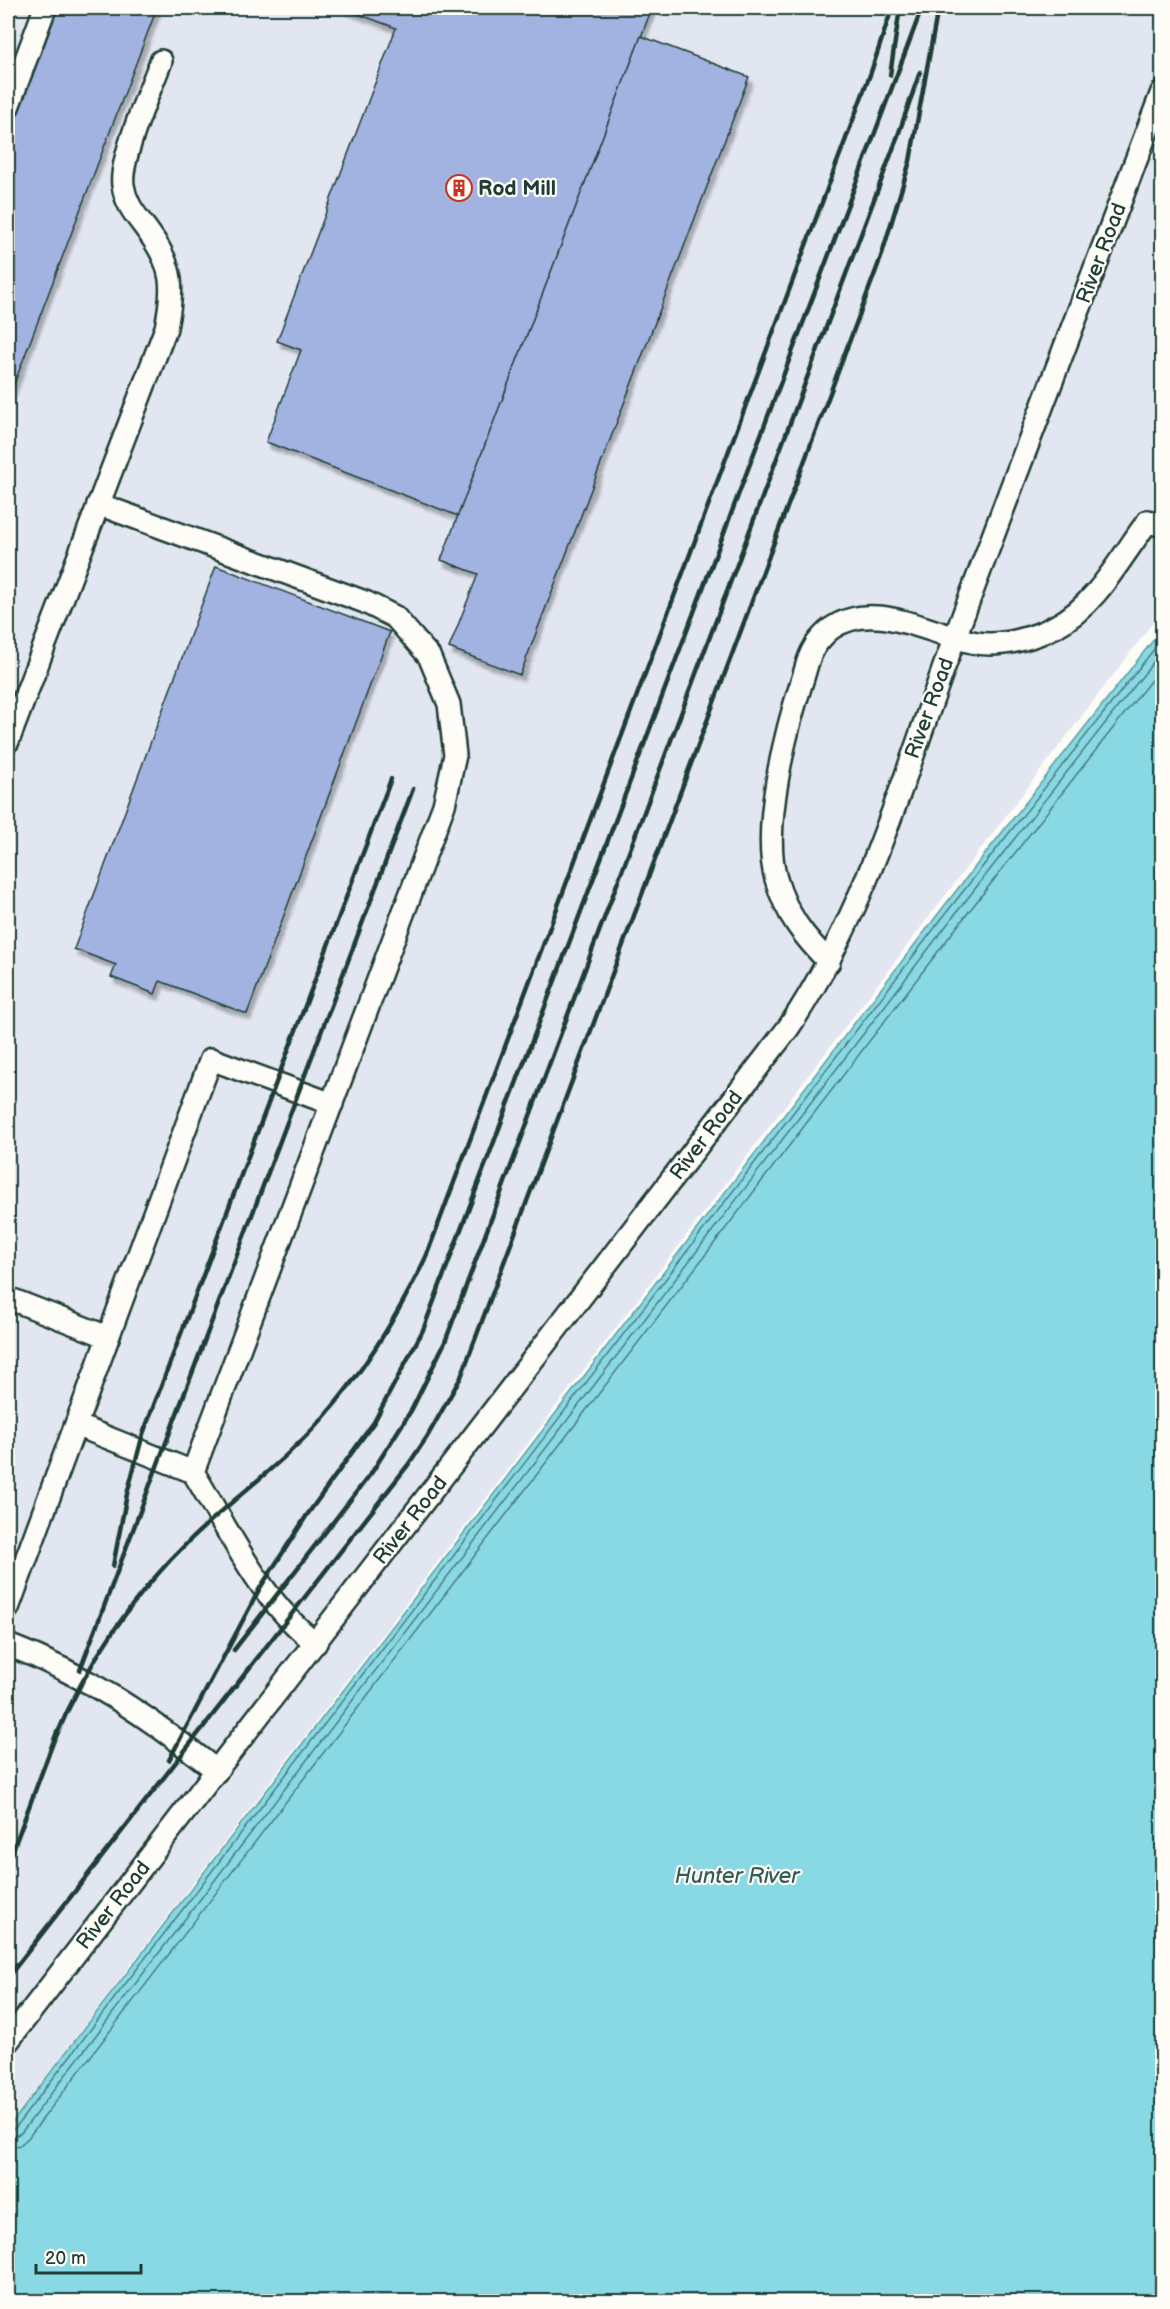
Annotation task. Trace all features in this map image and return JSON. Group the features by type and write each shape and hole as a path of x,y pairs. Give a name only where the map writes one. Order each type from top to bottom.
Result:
{"lane":[{"path":"8,107 45,8"},
{"path":"8,741 166,328 172,295 167,261 149,233 130,210 122,183 128,154 161,62"},
{"name":"River Road","path":"8,2041 789,1027 830,962 862,891 955,638 1162,92"},
{"path":"98,504 365,602 395,618 429,656 449,704 454,755 444,805 193,1472"},
{"path":"830,962 805,938 786,909 775,877 771,843 783,755 795,701 813,649 832,628 858,618 886,619 979,644 1019,640 1057,626 1089,600 1148,520 1162,526"},
{"path":"8,1608 211,1059 332,1104"},
{"path":"8,1298 108,1337"},
{"path":"76,1425 193,1472 254,1574 298,1629 316,1643"},
{"path":"8,1645 98,1685 172,1735 217,1771"}],"shaded area":[{"path":"8,8 1162,8 1162,611 8,2126"}],"water":[{"name":"Hunter River","path":"1162,629 1162,2301 8,2301 8,2128 945,905"}],"building":[{"path":"58,8 157,8 8,400 8,140"},
{"name":"Rod Mill","path":"342,8 652,8 458,516 266,442 301,350 277,341 396,28"},
{"path":"641,36 749,77 520,675 449,648 478,574 441,560"},
{"path":"216,566 390,632 247,1014 160,981 155,994 111,977 116,965 74,949"}],"railway":[{"path":"8,30 16,8"},
{"path":"55,1739 81,1683 113,1631 131,1607 170,1560 192,1538 292,1450 323,1418 380,1341 426,1257 871,72 892,8"},
{"path":"890,75 900,8"},
{"path":"169,1760 260,1588 307,1515 374,1422 423,1330 922,8"},
{"path":"8,1977 408,1465 427,1437 461,1377 881,257 910,161 938,8"},
{"path":"234,1650 372,1472 412,1409 445,1342 920,72"},
{"path":"113,1566 127,1494 143,1434 391,779"},
{"path":"80,1670 413,789"},
{"path":"8,1863 57,1732"}],"place":[{"name":"Rod Mill","path":"459,188"}]}
